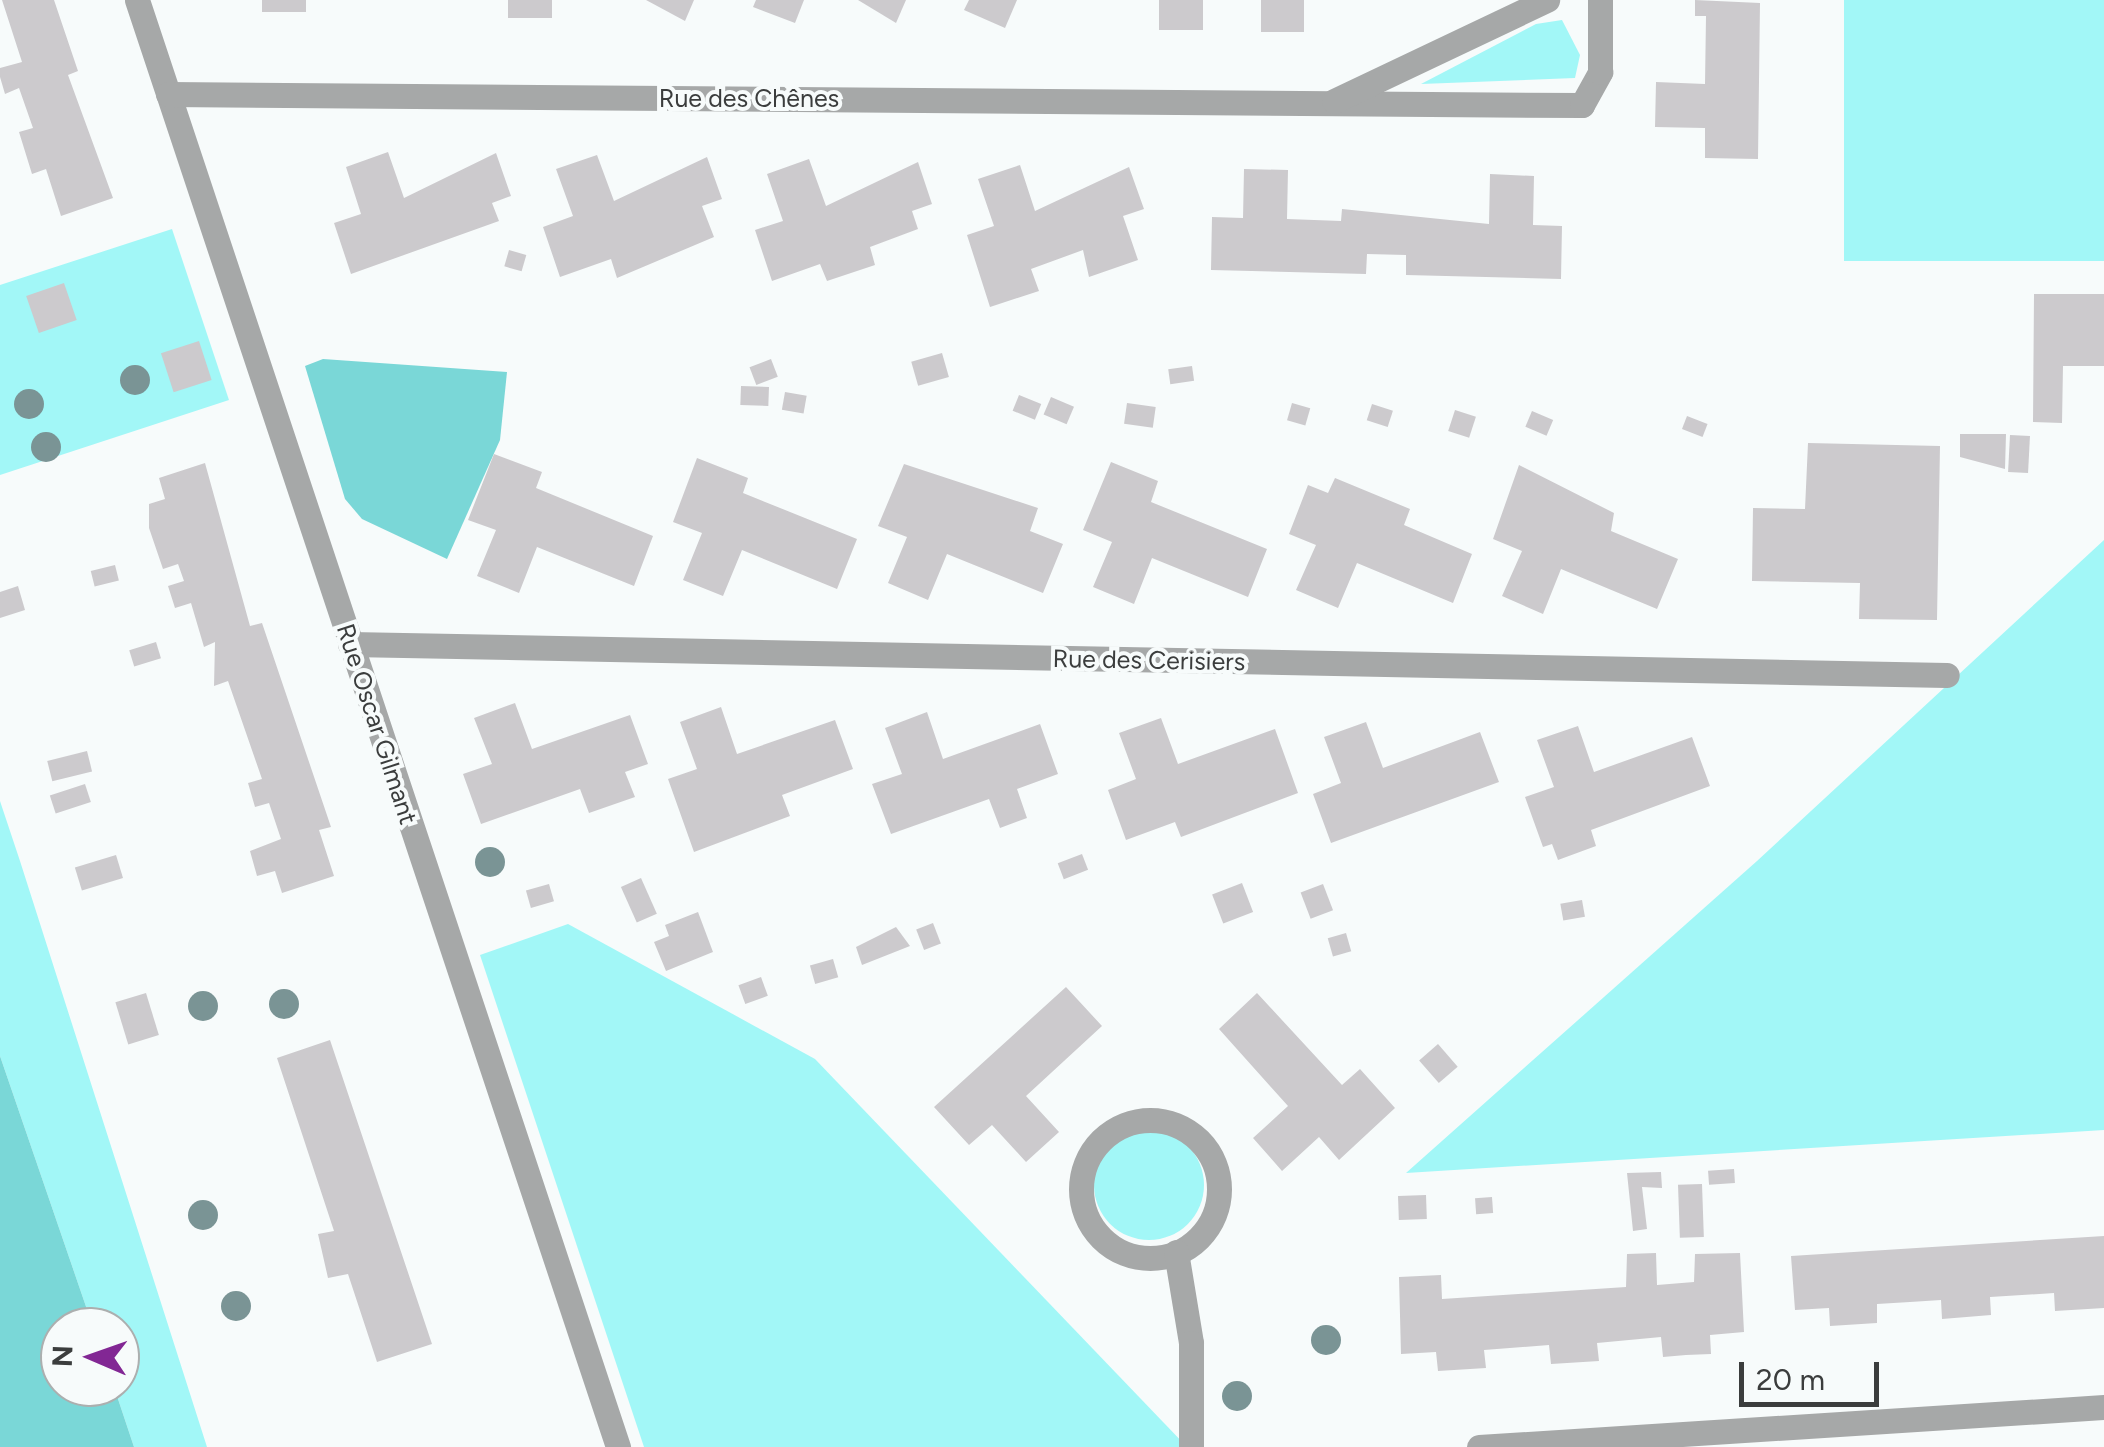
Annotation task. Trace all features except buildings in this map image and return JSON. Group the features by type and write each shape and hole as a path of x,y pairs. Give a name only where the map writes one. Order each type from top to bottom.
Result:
{"street":[{"name":"Rue Oscar Gilmant","path":"136,0 618,1447"},
{"name":"Rue des Chênes","path":"1330,103 1547,0"},
{"name":"Rue des Chênes","path":"168,94 1582,105 1600,72 1600,0"},
{"name":"Rue des Cerisiers","path":"350,644 1947,675"},
{"path":"1134,1121 1181,1126 1199,1140 1220,1181 1209,1226 1176,1252 1130,1255 1110,1246 1084,1210 1084,1167 1095,1146 1134,1121"},
{"path":"1176,1252 1191,1342 1192,1447"},
{"path":"1479,1447 2104,1406"}],"shaded area":[{"path":"1844,0 2104,0 2104,261 1844,261"},
{"path":"1562,20 1580,55 1575,78 1421,84 1536,24"},
{"path":"172,229 229,400 0,475 0,285"},
{"path":"323,359 507,372 500,440 447,559 362,519 345,499 305,366"},
{"path":"2104,540 2104,1130 1406,1173 1757,861"},
{"path":"0,801 207,1447 134,1447 121,1407 140,1407 140,1307 86,1307 0,1056"},
{"path":"568,924 815,1059 1187,1447 644,1447 480,955"},
{"path":"0,1056 86,1307 40,1307 40,1407 121,1407 134,1447 0,1447"},
{"path":"1149,1130 1170,1134 1188,1146 1200,1164 1204,1185 1200,1206 1188,1224 1170,1236 1149,1240 1128,1236 1110,1224 1098,1206 1094,1185 1098,1164 1110,1146 1128,1134"}]}
